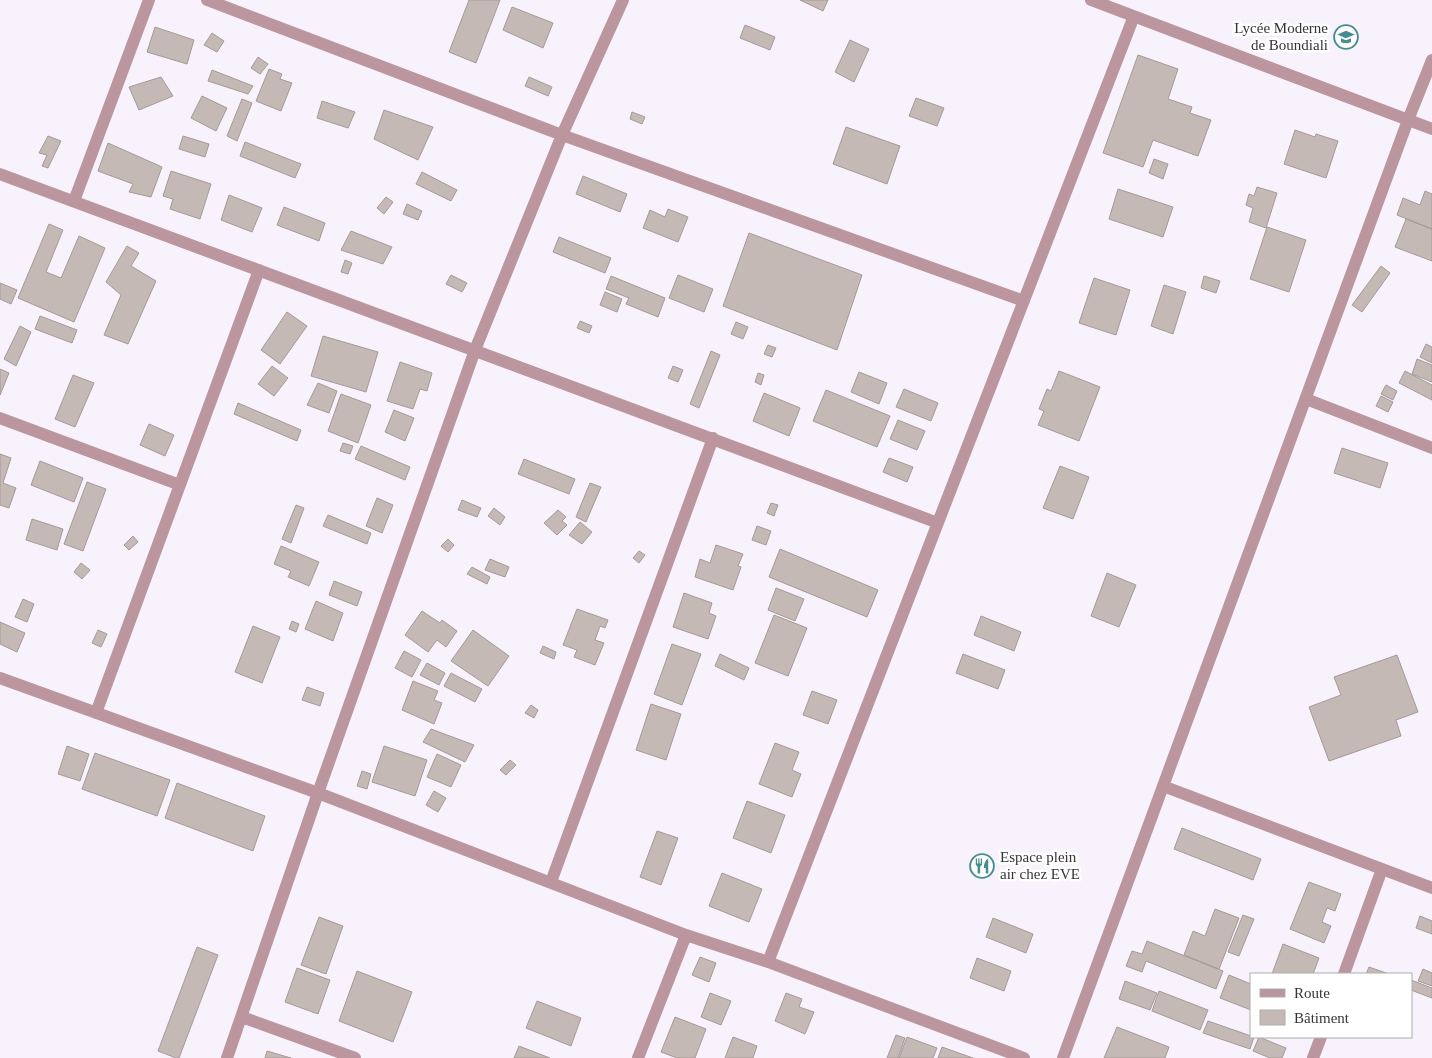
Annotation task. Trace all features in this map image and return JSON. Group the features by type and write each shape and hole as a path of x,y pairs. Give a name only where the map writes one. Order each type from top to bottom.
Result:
{"street":[{"path":"74,201 149,0"},
{"path":"207,0 562,135 1024,301"},
{"path":"227,1058 318,793 476,350 562,135 623,0"},
{"path":"1091,0 1432,129"},
{"path":"768,962 1134,16"},
{"path":"1063,1058 1408,120 1432,60"},
{"path":"0,174 938,523"},
{"path":"96,713 259,270"},
{"path":"1306,399 1432,448"},
{"path":"0,418 180,485"},
{"path":"551,882 713,438"},
{"path":"0,678 318,793 686,935 768,962 1024,1058"},
{"path":"1163,786 1432,888"},
{"path":"1344,973 1382,869"},
{"path":"638,1058 686,935"},
{"path":"242,1018 354,1058"},
{"path":"1313,1058 1321,1038"}],"building":[{"path":"469,0 500,0 476,63 449,52"},
{"path":"800,0 828,0 823,11"},
{"path":"512,7 553,23 543,48 503,30"},
{"path":"745,25 775,37 770,50 740,38"},
{"path":"155,27 194,40 187,64 147,52"},
{"path":"212,33 224,41 217,52 204,45"},
{"path":"850,40 869,49 854,82 835,72"},
{"path":"1138,55 1178,69 1168,99 1192,107 1190,113 1211,120 1198,156 1153,140 1143,167 1103,153"},
{"path":"258,57 268,64 260,74 251,68"},
{"path":"269,69 282,74 280,79 292,83 281,111 256,101"},
{"path":"212,70 253,86 248,94 208,81"},
{"path":"161,77 173,96 139,110 129,87"},
{"path":"529,77 552,87 548,96 525,86"},
{"path":"202,96 227,108 216,131 191,118"},
{"path":"916,98 944,108 937,126 909,116"},
{"path":"242,99 252,103 237,141 227,136"},
{"path":"322,101 355,112 348,128 317,118"},
{"path":"384,110 433,127 418,160 374,139"},
{"path":"632,112 645,117 642,124 630,119"},
{"path":"846,127 900,146 887,184 833,164"},
{"path":"1295,130 1315,137 1316,134 1338,141 1326,178 1284,164"},
{"path":"48,136 61,141 48,168 42,166 47,155 39,153"},
{"path":"183,136 209,144 205,157 179,149"},
{"path":"245,142 301,164 295,178 240,156"},
{"path":"108,143 162,167 151,197 129,192 133,184 98,171"},
{"path":"1154,159 1168,164 1163,179 1149,173"},
{"path":"171,171 211,184 200,219 170,209 173,199 163,196"},
{"path":"422,172 457,190 451,201 416,184"},
{"path":"583,176 627,194 620,212 576,194"},
{"path":"1257,187 1277,193 1266,228 1249,222 1253,208 1246,205 1249,194 1254,196"},
{"path":"1118,189 1173,207 1163,237 1109,219"},
{"path":"1425,191 1432,194 1432,229 1397,215 1403,198 1420,205"},
{"path":"229,195 262,208 252,232 221,220"},
{"path":"386,197 393,202 384,214 377,208"},
{"path":"407,204 422,211 418,220 403,214"},
{"path":"284,207 325,223 319,241 277,225"},
{"path":"668,209 688,217 678,242 643,228 650,210 665,217"},
{"path":"1406,219 1432,229 1432,261 1395,247"},
{"path":"49,224 63,230 46,272 61,278 79,236 105,248 74,322 18,298"},
{"path":"1267,227 1306,240 1289,292 1250,279"},
{"path":"351,231 392,247 383,264 341,250"},
{"path":"749,233 862,275 837,350 723,306"},
{"path":"559,237 611,258 605,273 553,252"},
{"path":"127,246 139,253 131,266 156,281 128,344 104,335 121,295 106,282"},
{"path":"345,260 352,263 348,274 341,272"},
{"path":"1381,266 1390,273 1362,312 1352,305"},
{"path":"451,275 467,283 462,292 446,284"},
{"path":"678,275 713,289 704,312 669,298"},
{"path":"611,276 665,298 658,317 626,304 629,298 606,289"},
{"path":"1204,276 1220,281 1216,293 1201,288"},
{"path":"1094,278 1130,290 1116,335 1079,323"},
{"path":"0,283 17,290 11,304 0,299"},
{"path":"1164,285 1186,292 1173,334 1151,326"},
{"path":"605,292 622,299 617,312 600,305"},
{"path":"287,312 307,326 280,364 261,350"},
{"path":"40,316 77,330 72,343 35,329"},
{"path":"580,321 592,326 589,333 577,328"},
{"path":"736,322 748,327 743,339 731,334"},
{"path":"20,326 31,332 16,366 4,359"},
{"path":"323,336 378,352 366,392 311,376"},
{"path":"1426,344 1432,347 1432,363 1420,357"},
{"path":"768,345 776,348 772,357 764,354"},
{"path":"711,351 720,355 699,408 690,404"},
{"path":"1417,359 1432,365 1432,382 1412,374"},
{"path":"400,362 432,373 427,391 420,389 413,409 387,401"},
{"path":"272,366 288,378 274,396 258,384"},
{"path":"673,366 683,370 678,382 668,378"},
{"path":"0,369 9,373 0,395"},
{"path":"1059,371 1100,387 1079,441 1038,425 1044,411 1039,409 1047,389 1051,391"},
{"path":"1405,371 1432,385 1432,400 1399,383"},
{"path":"859,372 887,383 879,404 851,392"},
{"path":"758,373 764,375 761,385 755,382"},
{"path":"73,375 94,383 75,427 55,419"},
{"path":"318,383 337,391 329,413 307,405"},
{"path":"1386,385 1397,391 1393,400 1381,394"},
{"path":"904,389 938,403 931,421 896,407"},
{"path":"826,390 890,416 877,447 813,421"},
{"path":"764,393 800,408 789,436 753,421"},
{"path":"341,394 371,405 358,443 328,431"},
{"path":"1381,396 1393,402 1388,412 1376,406"},
{"path":"238,403 301,430 297,441 234,414"},
{"path":"394,410 414,418 405,441 385,432"},
{"path":"898,420 925,431 917,450 890,439"},
{"path":"149,424 174,435 165,456 140,445"},
{"path":"343,443 353,446 350,454 340,451"},
{"path":"361,446 410,467 405,480 355,459"},
{"path":"1342,448 1388,463 1380,488 1334,473"},
{"path":"0,454 11,458 3,483 16,488 9,508 0,505"},
{"path":"889,458 913,467 907,482 883,472"},
{"path":"524,459 575,479 569,494 518,474"},
{"path":"40,461 83,478 74,502 31,485"},
{"path":"1060,466 1089,477 1073,519 1043,508"},
{"path":"87,482 106,489 83,551 64,544"},
{"path":"590,483 601,487 586,522 576,517"},
{"path":"377,498 393,505 382,533 366,526"},
{"path":"462,500 481,508 477,517 458,510"},
{"path":"771,503 778,505 774,516 767,513"},
{"path":"296,505 304,508 291,543 282,539"},
{"path":"494,508 505,517 500,525 488,516"},
{"path":"558,510 566,517 562,521 567,525 557,535 544,523"},
{"path":"328,515 371,533 367,544 323,526"},
{"path":"32,519 63,529 57,550 26,540"},
{"path":"580,522 592,532 582,544 569,535"},
{"path":"757,526 771,531 766,545 752,540"},
{"path":"133,536 138,542 129,550 124,545"},
{"path":"448,539 454,545 448,552 441,546"},
{"path":"716,545 743,554 738,566 741,567 733,590 695,577 700,559 710,563"},
{"path":"281,546 319,562 309,586 288,577 291,571 274,564"},
{"path":"780,549 878,590 867,617 769,577"},
{"path":"639,551 645,555 639,563 633,558"},
{"path":"490,559 509,567 505,577 485,570"},
{"path":"81,563 90,570 82,579 74,572"},
{"path":"472,567 490,577 487,584 467,574"},
{"path":"1107,573 1136,585 1119,627 1091,616"},
{"path":"334,581 362,592 357,606 329,595"},
{"path":"776,588 804,599 795,621 768,610"},
{"path":"684,593 712,603 709,613 716,616 708,639 673,627"},
{"path":"23,599 34,604 27,622 15,617"},
{"path":"316,601 343,613 333,641 305,629"},
{"path":"577,609 608,620 605,628 600,626 595,640 604,643 595,665 574,657 577,650 563,645"},
{"path":"422,611 440,623 442,620 457,631 446,647 437,640 428,652 405,635"},
{"path":"774,615 807,628 788,676 755,663"},
{"path":"981,616 1021,632 1014,651 974,635"},
{"path":"292,621 299,624 296,632 289,629"},
{"path":"0,622 25,633 17,652 0,644"},
{"path":"253,626 280,637 262,683 235,672"},
{"path":"98,630 107,634 101,647 92,643"},
{"path":"473,630 509,656 488,686 451,661"},
{"path":"672,644 701,654 682,705 654,694"},
{"path":"543,646 556,652 554,659 540,653"},
{"path":"404,651 421,660 412,677 395,668"},
{"path":"720,654 749,668 744,680 715,666"},
{"path":"963,654 1005,670 998,689 956,673"},
{"path":"1397,655 1418,712 1396,720 1401,736 1329,761 1309,707 1341,695 1334,677"},
{"path":"427,663 445,673 439,685 420,675"},
{"path":"451,673 482,689 475,702 444,686"},
{"path":"413,681 438,691 434,700 442,703 434,724 402,710"},
{"path":"307,687 324,693 320,706 302,700"},
{"path":"812,691 837,700 828,724 803,715"},
{"path":"651,704 681,714 666,760 636,750"},
{"path":"531,705 538,710 534,718 525,713"},
{"path":"431,729 474,745 465,762 423,742"},
{"path":"775,743 799,752 792,770 801,774 792,797 759,784"},
{"path":"67,746 89,754 80,781 58,774"},
{"path":"384,746 427,760 415,796 372,782"},
{"path":"95,753 170,780 157,816 82,789"},
{"path":"437,754 461,765 451,787 427,777"},
{"path":"510,760 516,765 506,775 500,770"},
{"path":"362,771 371,774 367,789 357,786"},
{"path":"177,783 265,816 253,851 165,818"},
{"path":"434,791 446,798 438,812 426,805"},
{"path":"747,801 785,815 771,853 733,838"},
{"path":"1182,828 1261,859 1253,880 1174,849"},
{"path":"657,831 678,838 661,885 640,877"},
{"path":"722,873 762,889 749,922 709,906"},
{"path":"1309,882 1341,894 1335,911 1327,908 1322,922 1331,926 1324,943 1290,929"},
{"path":"1215,909 1239,918 1219,969 1184,955 1193,931 1205,936"},
{"path":"1243,915 1254,919 1239,956 1228,952"},
{"path":"1420,916 1432,921 1432,934 1416,928"},
{"path":"319,917 343,926 326,974 301,965"},
{"path":"993,918 1033,934 1026,953 986,937"},
{"path":"1147,941 1223,971 1216,989 1146,961 1142,972 1126,966 1132,951 1142,954"},
{"path":"1283,944 1319,958 1313,973 1272,973"},
{"path":"197,947 218,955 179,1058 176,1058 158,1051"},
{"path":"700,957 716,963 709,982 692,975"},
{"path":"977,958 1011,971 1004,991 970,978"},
{"path":"1369,967 1386,973 1366,973"},
{"path":"297,968 330,980 318,1014 285,1002"},
{"path":"1423,969 1432,973 1432,986 1418,981"},
{"path":"357,971 412,992 393,1042 339,1021"},
{"path":"1229,975 1250,984 1250,1010 1220,998"},
{"path":"1412,980 1432,988 1432,998 1412,990"},
{"path":"1125,981 1157,993 1150,1010 1119,999"},
{"path":"1159,991 1208,1010 1200,1030 1152,1011"},
{"path":"710,993 731,1001 721,1025 701,1017"},
{"path":"786,993 802,999 799,1007 814,1012 805,1034 775,1021"},
{"path":"537,1001 581,1018 571,1046 526,1028"},
{"path":"675,1017 706,1029 695,1058 677,1058 661,1052"},
{"path":"1208,1021 1254,1038 1250,1049 1203,1033"},
{"path":"1117,1027 1169,1047 1165,1058 1104,1058"},
{"path":"896,1035 905,1038 898,1058 887,1058"},
{"path":"733,1037 757,1046 753,1058 725,1058"},
{"path":"907,1037 937,1048 933,1058 899,1058"},
{"path":"1259,1038 1286,1048 1282,1058 1270,1058 1253,1051"},
{"path":"519,1046 550,1058 514,1058"},
{"path":"942,1047 973,1058 938,1058"},
{"path":"267,1051 291,1058 265,1058"}],"place":[{"name":"Lycée Moderne de Boundiali","path":"1346,37"},
{"name":"Espace plein air chez EVE","path":"982,866"}]}
